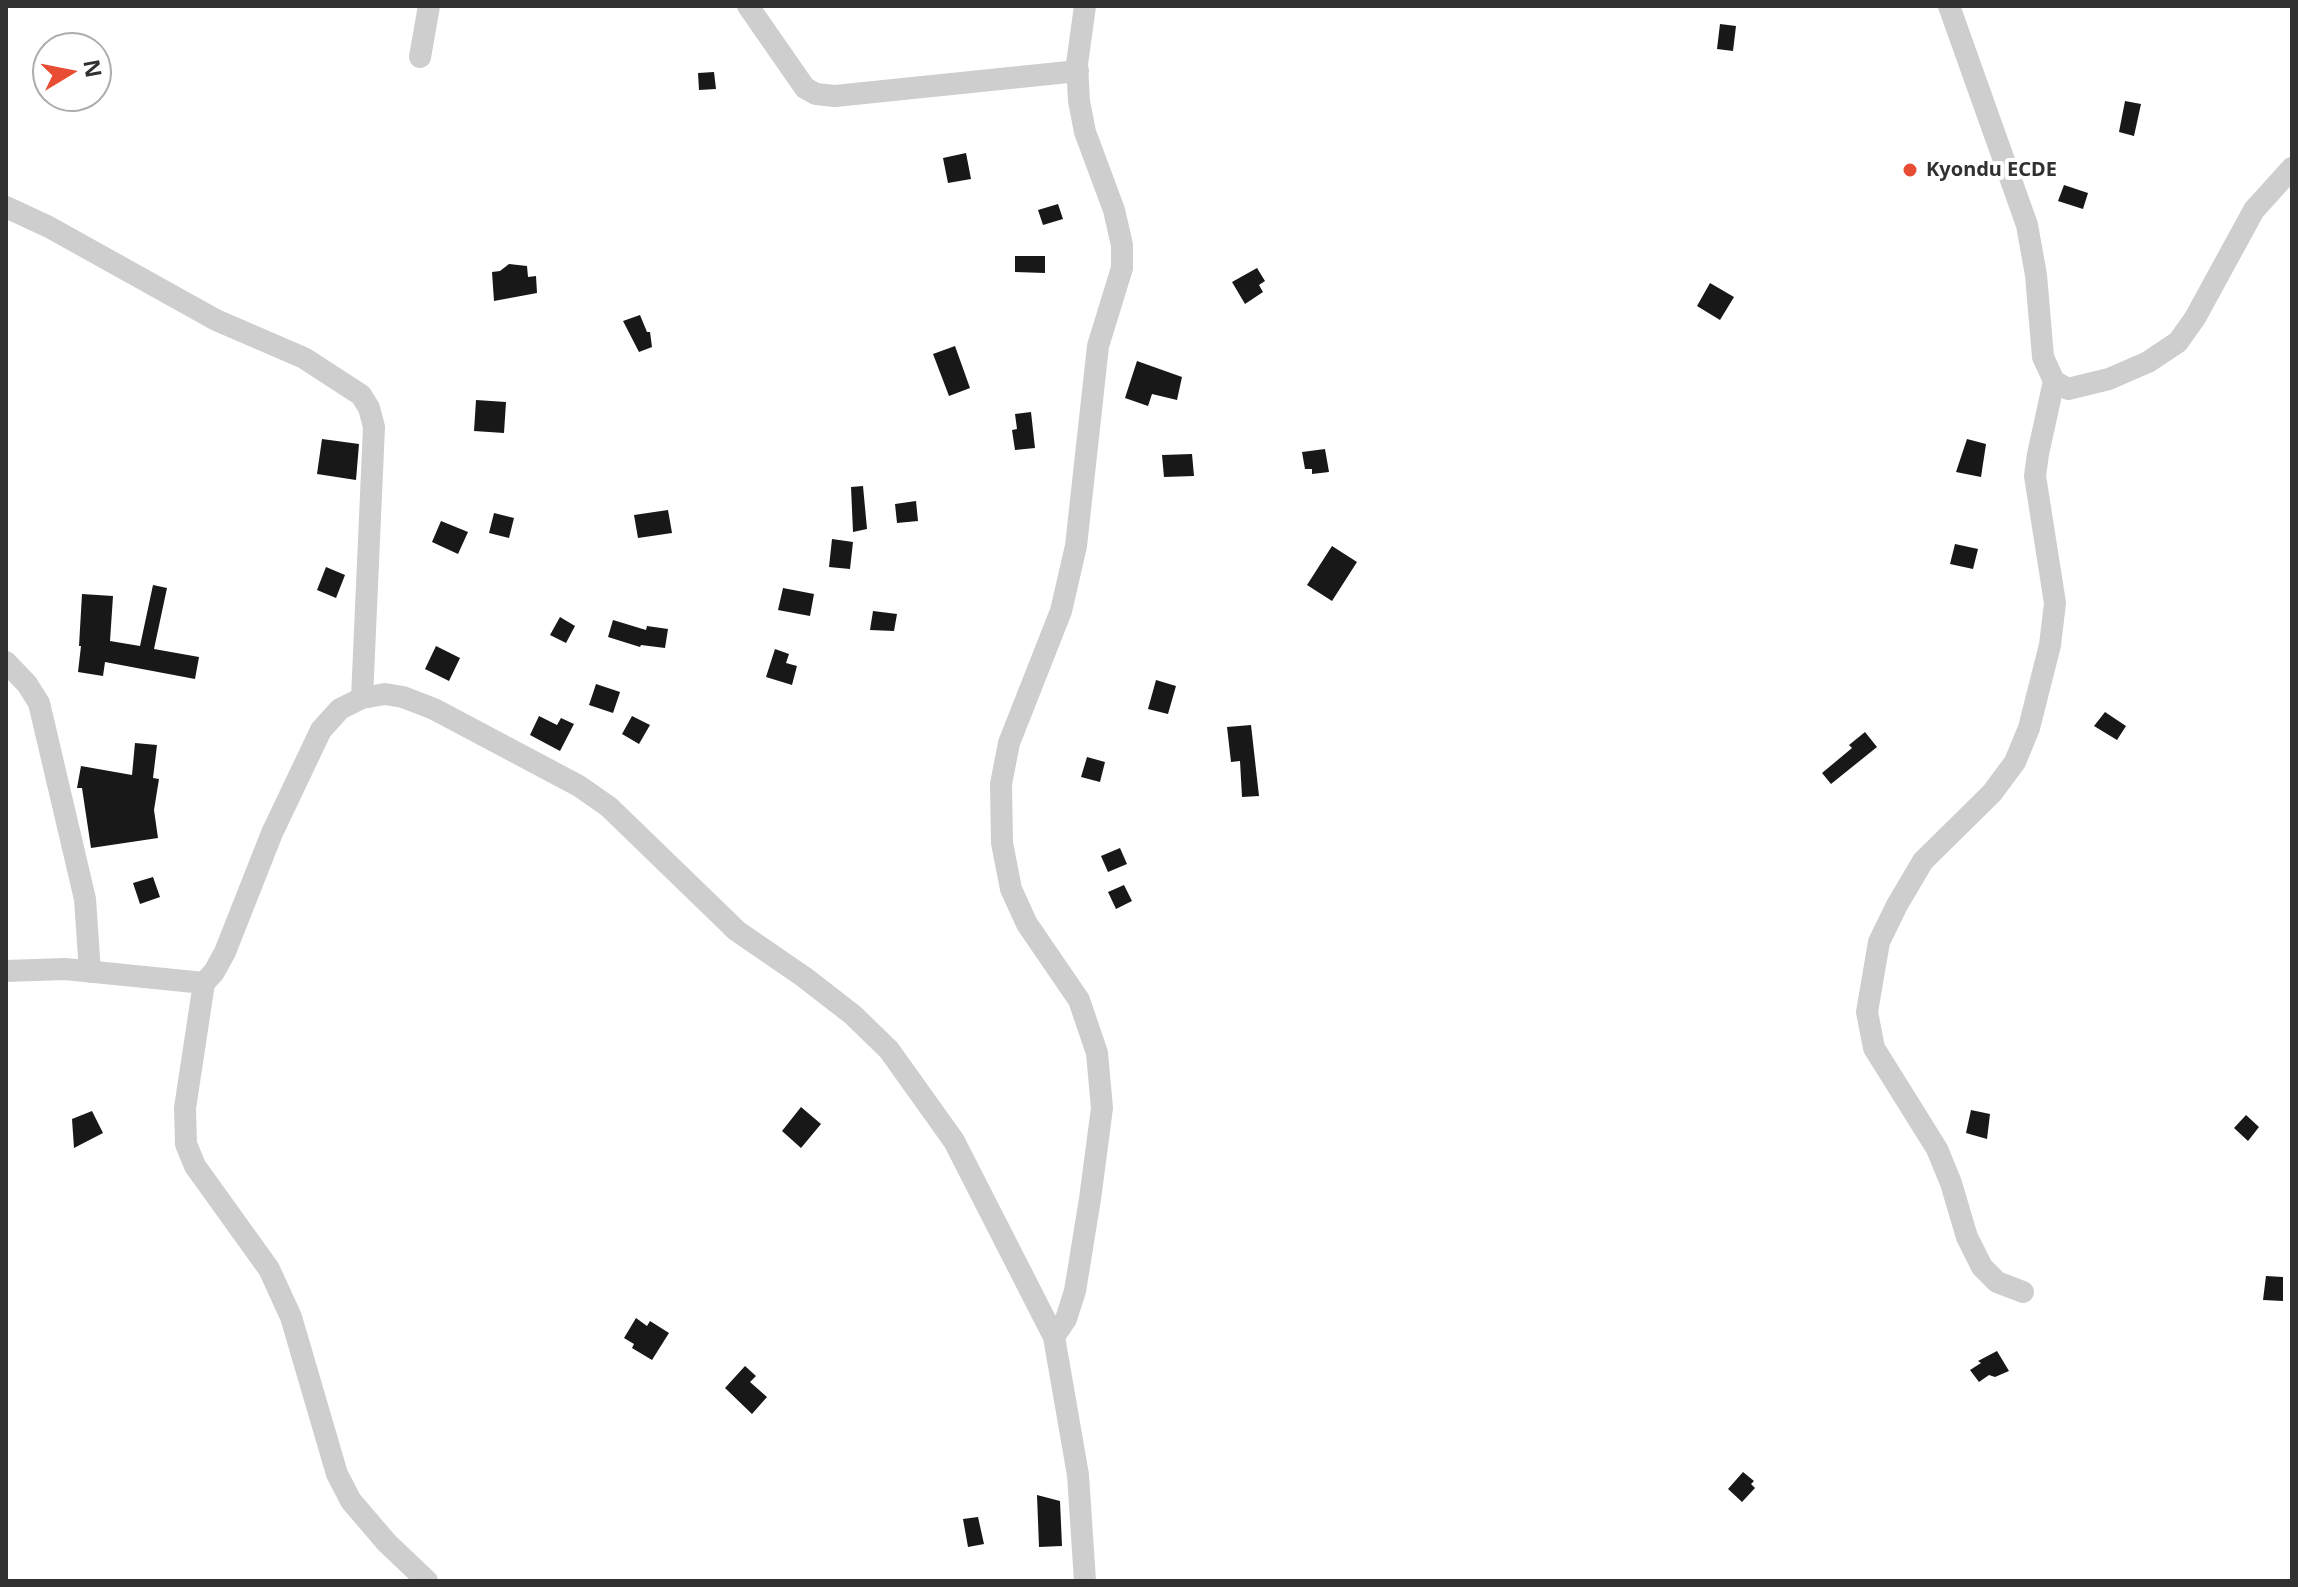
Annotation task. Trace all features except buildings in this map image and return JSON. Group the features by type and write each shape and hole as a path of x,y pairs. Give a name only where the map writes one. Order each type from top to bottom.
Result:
{"street":[{"path":"420,57 429,6"},
{"path":"748,6 805,88 816,94 835,96 1078,71"},
{"path":"1054,1337 1066,1319 1075,1291 1090,1199 1102,1108 1097,1053 1079,1000 1027,924 1011,889 1002,843 1001,784 1009,743 1061,611 1076,546 1098,346 1122,268 1122,245 1114,210 1085,132 1079,101 1078,71 1085,6"},
{"path":"1949,6 2027,225 2036,275 2043,357 2054,381 2068,389 2109,379 2148,362 2178,342 2195,318 2254,210 2292,168"},
{"path":"6,207 49,227 216,320 304,358 361,395 369,408 374,427 362,698"},
{"path":"2023,1292 1997,1282 1982,1267 1967,1237 1937,1149 1874,1048 1867,1012 1879,942 1897,905 1923,861 1992,793 2015,762 2029,728 2050,645 2055,603 2035,476 2054,381"},
{"path":"6,662 27,684 39,703 85,899 90,972"},
{"path":"427,1581 387,1543 351,1501 337,1474 291,1317 269,1269 195,1166 186,1144 185,1108 204,983 225,952 272,833 321,730 340,709 362,698 385,694 403,697 434,709 579,786 609,807 737,931 853,1015 889,1050 954,1141 1054,1337 1078,1475 1085,1581"},
{"path":"6,971 65,969 204,983"}],"place":[{"name":"Kyondu ECDE","path":"1910,170"}]}
